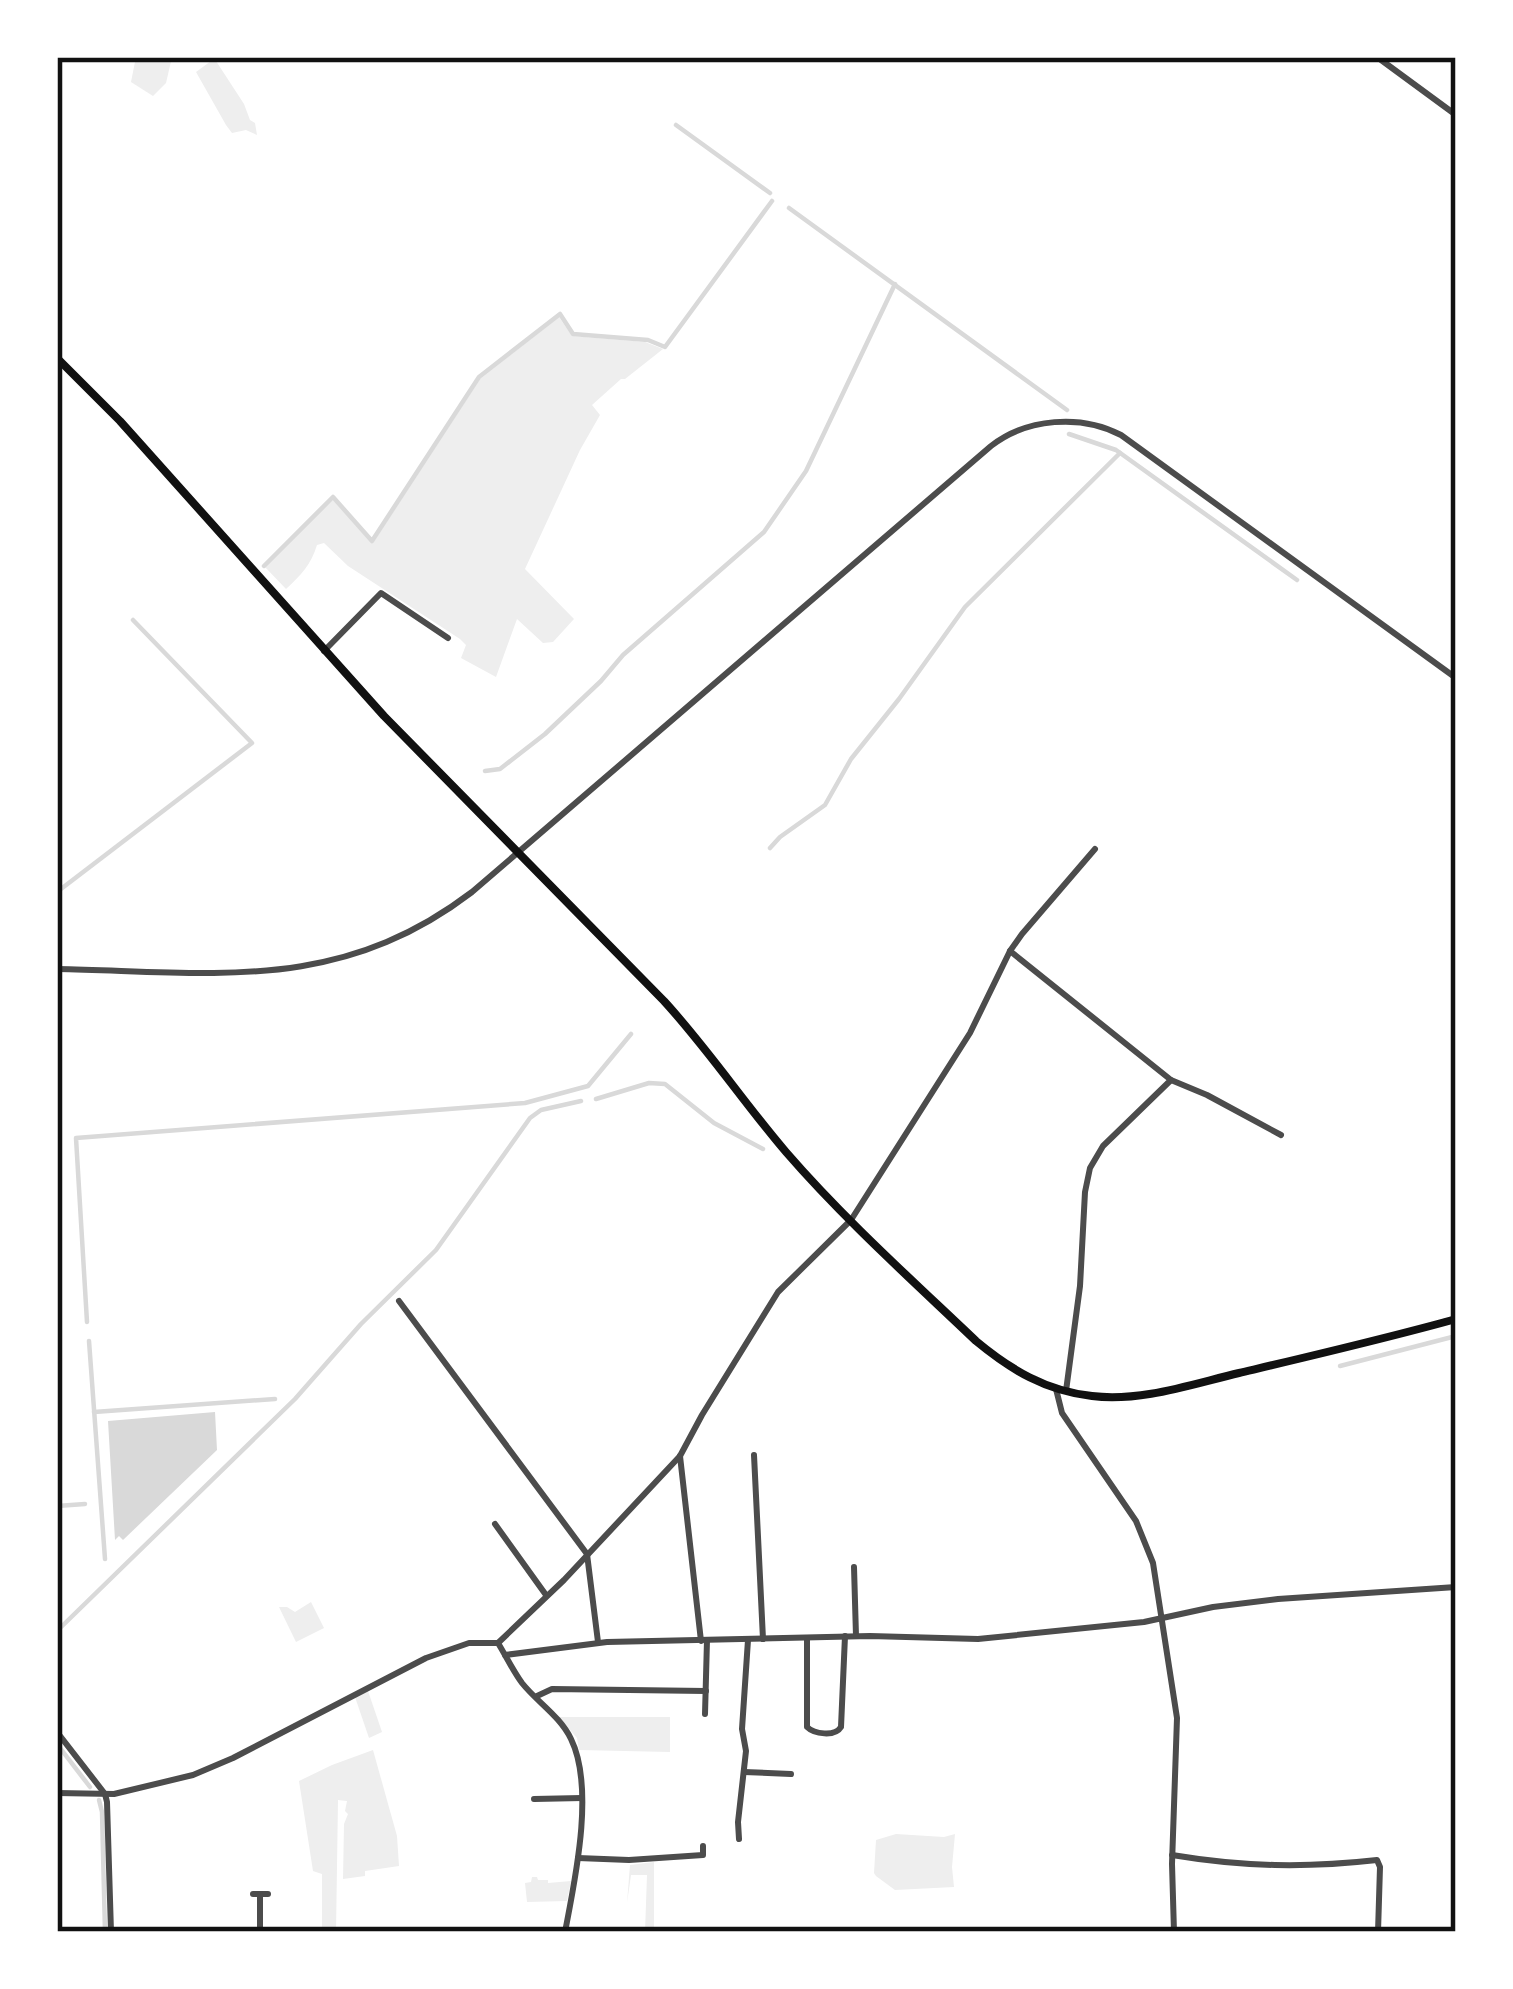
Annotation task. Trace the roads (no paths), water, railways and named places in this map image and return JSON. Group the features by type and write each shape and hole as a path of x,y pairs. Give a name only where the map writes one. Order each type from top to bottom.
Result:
{"main road":[{"path":"57,358 324,651 690,1030 812,1181 976,1341 1021,1374 1061,1389 1111,1397 1149,1394 1456,1319"}],"street":[{"path":"1377,57 1456,115"},
{"path":"57,969 272,972 341,959 442,914 991,446 1010,434 1043,424 1087,423 1120,435 1456,678"},
{"path":"324,651 381,593 448,638"},
{"path":"57,1793 126,1792 193,1775 233,1759 426,1658 469,1643 498,1643 680,1456 778,1292 851,1220 970,1033 1010,951 1095,849"},
{"path":"1010,951 1171,1079 1281,1135"},
{"path":"1171,1079 1103,1147 1090,1168 1079,1298 1061,1389 1062,1413 1142,1534 1154,1562 1177,1718 1174,1932"},
{"path":"399,1301 587,1554 598,1643"},
{"path":"754,1455 763,1639"},
{"path":"680,1456 704,1641 705,1714"},
{"path":"495,1524 547,1596"},
{"path":"854,1568 856,1636"},
{"path":"506,1655 598,1643 845,1636 978,1639 1110,1626 1278,1599 1456,1587"},
{"path":"807,1637 807,1727 833,1733 842,1727 845,1636"},
{"path":"739,1839 748,1640"},
{"path":"498,1643 524,1686 571,1737 577,1757 582,1798 566,1932"},
{"path":"537,1696 553,1689 706,1691"},
{"path":"57,1732 105,1794 110,1812 111,1932"},
{"path":"744,1772 791,1774"},
{"path":"534,1799 582,1798"},
{"path":"578,1858 703,1855 703,1846"},
{"path":"1172,1855 1290,1867 1377,1860 1378,1932"},
{"path":"260,1894 260,1932"}],"waterway":[{"path":"676,125 770,193"},
{"path":"264,566 333,497 372,541 479,377 560,314 573,334 648,340 665,347 772,201"},
{"path":"789,208 1067,410"},
{"path":"485,771 500,769 545,734 623,655 764,532 806,471 895,284"},
{"path":"1069,434 1116,450 1297,580"},
{"path":"770,848 825,805 851,759 965,607 1120,453"},
{"path":"57,892 252,743 133,620"},
{"path":"87,1322 76,1138 525,1103 588,1086 631,1034"},
{"path":"596,1099 649,1083 665,1084 714,1123 763,1149"},
{"path":"57,1631 295,1399 361,1324 436,1250 530,1118 541,1110 581,1101"},
{"path":"1340,1366 1456,1336"},
{"path":"89,1341 105,1559"},
{"path":"94,1412 275,1399"},
{"path":"57,1506 85,1504"},
{"path":"57,1744 90,1787"},
{"path":"99,1800 105,1932"}]}
